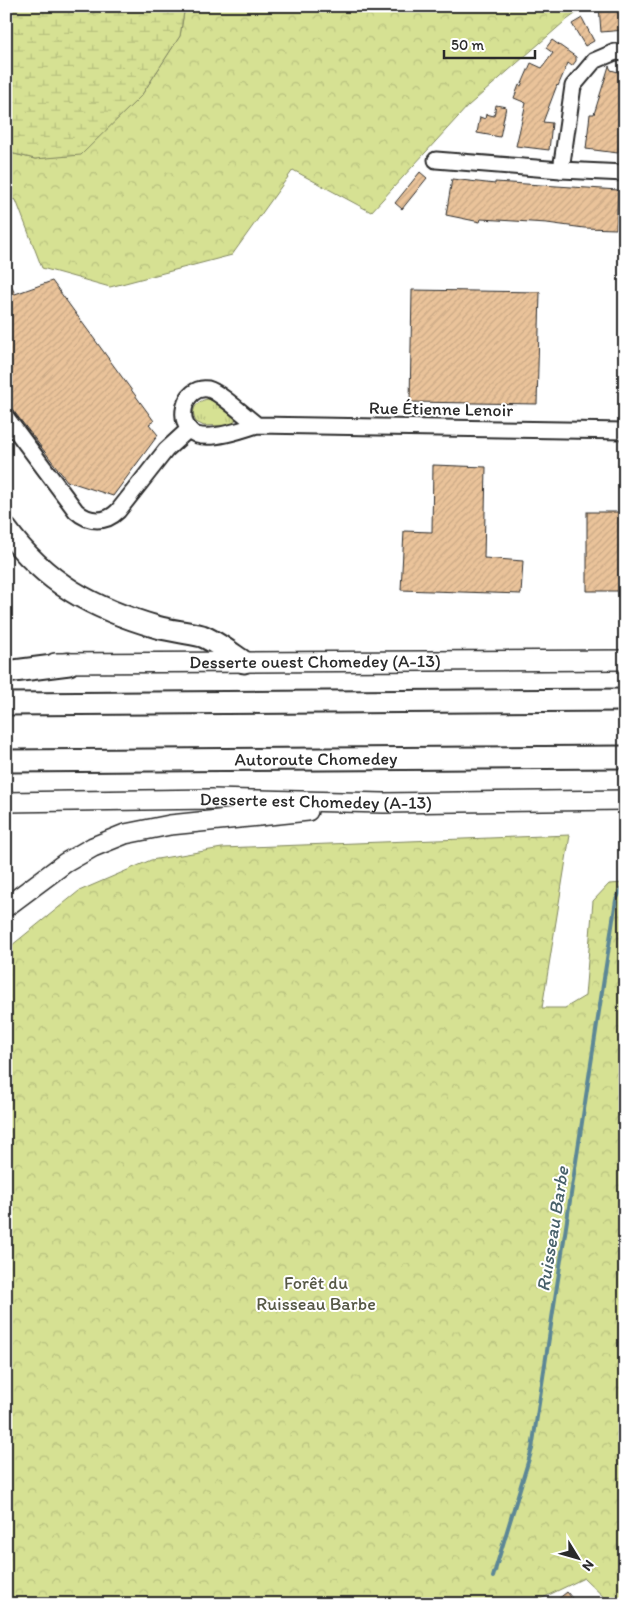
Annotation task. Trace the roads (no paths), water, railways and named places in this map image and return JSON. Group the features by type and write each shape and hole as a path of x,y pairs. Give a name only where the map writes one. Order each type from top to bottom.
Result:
{"highway":[{"path":"6,529 40,568 82,598 124,616 159,627 203,637 244,662"},
{"path":"6,672 69,664"},
{"path":"6,704 625,700"},
{"name":"Autoroute Chomedey","path":"6,761 625,757"}],"main road":[{"name":"Desserte ouest Chomedey (A-13)","path":"6,661 69,664 625,660"},
{"name":"Desserte est Chomedey (A-13)","path":"6,802 212,798 384,803 625,800"},
{"path":"6,907 46,876 78,855 109,840 137,830 170,824 384,803"}],"street":[{"path":"561,170 572,86 594,61 615,52 625,53"},
{"path":"436,160 625,173"},
{"path":"6,417 76,512 81,516 97,520 112,517 166,450 189,429 183,417 185,404 193,394 202,389 218,394 257,425"},
{"name":"Rue Étienne Lenoir","path":"189,429 197,434 210,436 235,432 257,425 625,431"}],"waterway":[{"name":"Ruisseau Barbe","path":"493,1577 532,1449 616,900 625,882"}],"park label":[{"name":"Forêt du Ruisseau Barbe","path":"316,1294"}]}
